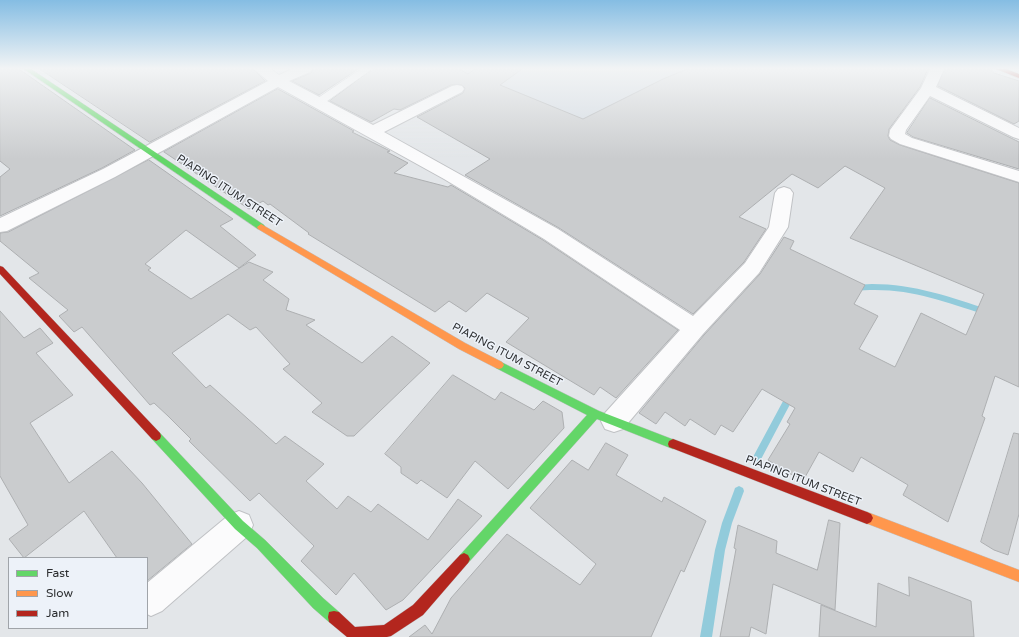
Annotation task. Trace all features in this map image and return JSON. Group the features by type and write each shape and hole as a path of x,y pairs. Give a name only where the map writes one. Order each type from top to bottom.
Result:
{"street":[{"name":"PIAPING ITUM STREET","path":"71,99 256,224 456,342 605,418 1019,576"},
{"path":"0,226 149,152 246,99"},
{"path":"313,99 450,175 551,234 694,328"},
{"path":"371,132 408,115 438,99"},
{"path":"921,99 898,130 897,136 906,141 1019,178"},
{"path":"948,99 1019,134"},
{"path":"0,269 239,525 261,544 318,603 354,636 386,631 418,610 694,328 752,268 778,227 784,193"},
{"path":"151,600 239,525"}],"lane":[{"path":"319,102 324,99"}],"shaded area":[{"path":"489,99 666,99 600,143"}],"building":[{"path":"0,99 62,99 135,150 102,168 0,216 0,177 10,169 0,161"},
{"path":"85,99 232,99 150,142"},
{"path":"260,99 296,99 354,131 352,132 390,151 387,152 408,163 394,173 448,187 451,185 543,240 678,330 616,398 600,387 594,395 506,342 529,318 487,293 466,312 449,301 435,312 308,234 309,233 270,204 268,205 263,201 249,209 164,152"},
{"path":"333,99 423,99 400,110 394,109 371,122 330,101"},
{"path":"452,99 534,99 583,119 624,99 911,99 889,129 888,136 890,140 900,145 1019,183 1019,387 995,376 982,416 985,418 948,522 903,495 908,485 861,457 853,472 819,452 804,479 788,473 768,460 790,424 787,422 795,408 762,389 733,432 721,425 715,435 690,419 685,426 665,412 656,424 639,413 704,335 760,274 784,237 794,241 790,249 865,285 854,304 878,316 859,349 895,367 921,313 966,335 984,294 850,238 885,188 845,166 818,188 792,174 739,217 766,229 744,262 693,314 559,228 465,175 490,159 417,117"},
{"path":"930,99 931,99 1019,142 1019,169 913,137 907,133"},
{"path":"963,99 1019,99 1019,121 1014,124"},
{"path":"149,160 233,219 220,226 256,255 239,268 186,230 145,264 151,268 148,270 191,299 249,262 273,272 263,280 289,299 286,310 315,320 306,325 362,363 392,336 430,363 354,436 347,436 312,412 322,403 283,369 290,364 256,327 250,330 228,314 172,353 206,388 210,385 276,444 285,436 324,464 306,481 337,509 348,496 371,512 378,504 428,540 458,499 482,516 403,600 386,610 354,573 336,595 301,561 314,546 259,493 250,501 189,441 191,439 168,416 154,403 150,405 82,327 74,332 59,316 68,310 29,278 39,273 0,241 0,233 8,232"},
{"path":"0,311 24,338 40,328 53,343 36,353 73,395 30,423 69,483 112,451 142,483 192,544 148,580 148,557 116,557 84,511 25,557 23,557 9,539 28,525 0,476"},
{"path":"453,375 495,400 501,392 534,410 543,401 562,412 564,428 508,489 475,461 447,498 421,480 417,484 401,473 401,467 385,454"},
{"path":"1014,433 1019,434 1019,514 1008,555 994,550 981,542"},
{"path":"606,443 628,455 616,475 662,502 664,497 706,521 684,572 681,570 651,637 409,637 425,625 432,634 451,598 507,534 580,585 596,564 530,508 572,460 588,470"},
{"path":"829,520 840,523 835,610 773,584 766,634 751,627 749,637 720,637 736,549 734,548 738,525 777,541 776,553 817,570"},
{"path":"909,577 971,601 974,637 819,637 821,605 876,627 878,583 909,596"}],"waterway":[{"path":"854,288 872,286 906,289 938,296 987,312"},
{"path":"756,460 792,393"},
{"path":"706,637 720,550 727,523 739,491"}],"traffic: fast":[{"path":"71,99 261,227"},
{"path":"499,365 595,414 673,444"},
{"path":"464,559 595,414"},
{"path":"156,436 239,525 261,544 318,603 334,617"}],"traffic: slow":[{"path":"261,227 462,346 499,365"},
{"path":"867,518 1019,576"}],"traffic: jam":[{"path":"0,269 156,436"},
{"path":"673,444 867,518"},
{"path":"334,617 353,634 386,631 418,610 464,559"}]}
